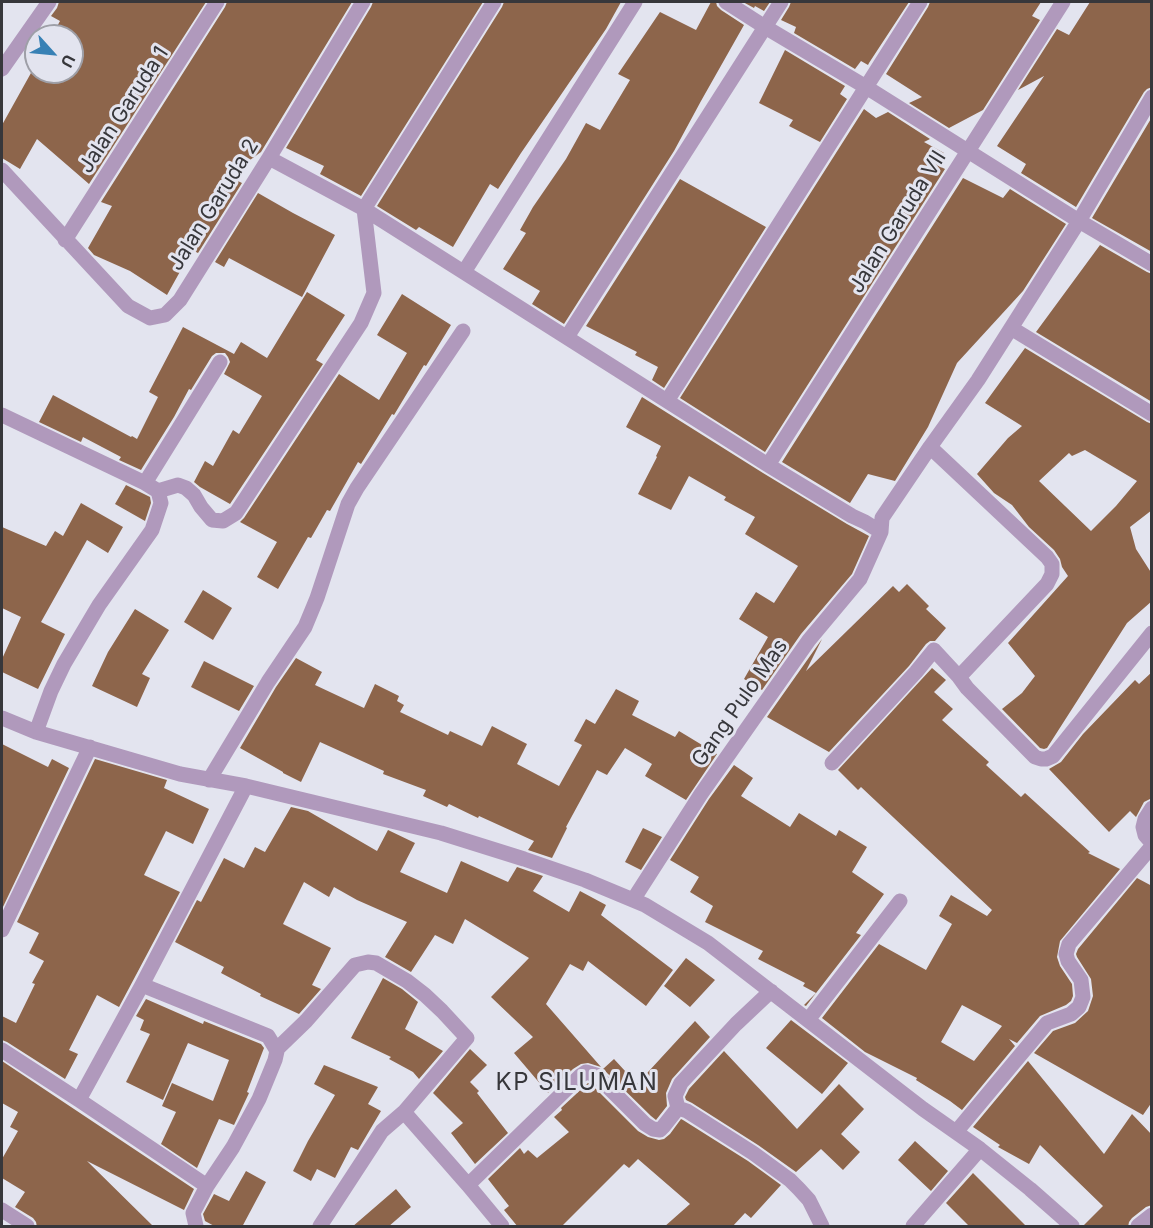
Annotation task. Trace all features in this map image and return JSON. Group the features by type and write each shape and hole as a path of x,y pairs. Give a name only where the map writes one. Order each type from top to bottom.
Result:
{"street":[{"path":"2,69 49,2"},
{"name":"Jalan Garuda 1","path":"66,240 217,2"},
{"name":"Jalan Garuda 2","path":"2,170 128,306 150,318 165,315 180,300 363,2"},
{"path":"2,415 151,487 178,485 186,488 212,520 223,521 236,513 361,323 374,293 364,209 494,2"},
{"path":"464,272 635,2"},
{"path":"726,2 1152,264"},
{"path":"567,337 780,2"},
{"path":"667,401 920,2"},
{"name":"Jalan Garuda VII","path":"768,465 1063,2"},
{"name":"Gang Pulo Mas","path":"633,900 701,794 803,650 860,579 881,532 882,518 978,380 1080,221 1152,97"},
{"path":"269,158 364,209 768,465 881,532"},
{"path":"1011,328 1152,414"},
{"path":"209,780 268,682 305,627 348,504 357,488 463,331"},
{"path":"151,487 220,362"},
{"path":"930,447 1052,564 1052,574 1047,584 959,677"},
{"path":"36,732 64,664 99,605 152,530 161,503 151,487"},
{"path":"832,763 934,650 1035,757 1046,759 1053,756 1152,633"},
{"path":"2,718 36,732 180,774 246,786 441,833 585,880 645,904 708,943 924,1109 980,1149 1030,1189 1072,1227"},
{"path":"2,930 90,747"},
{"path":"80,1100 246,786"},
{"path":"956,1132 1047,1023 1071,1014 1079,1007 1083,997 1081,980 1066,954 1070,944 1152,844 1145,835 1143,827 1152,808"},
{"path":"808,1020 900,901"},
{"path":"276,1050 306,1021 355,965 368,962 376,963 407,981 425,995 467,1038 404,1112 382,1131 327,1224"},
{"path":"142,985 268,1036 277,1051 260,1099 193,1213 196,1227"},
{"path":"678,1108 675,1096 681,1083 736,1024 771,991"},
{"path":"2,1050 207,1186"},
{"path":"468,1185 586,1072 596,1075 645,1124 653,1129 660,1130 678,1108"},
{"path":"678,1108 687,1111 790,1180 809,1200 822,1227"},
{"path":"404,1112 502,1227"},
{"path":"913,1227 980,1149"},
{"path":"2,1210 27,1227"},
{"path":"1138,1227 1152,1215"}],"building":[{"path":"59,2 206,2 89,184 37,139 20,169 2,158 2,125 25,84 84,84 84,24 58,24 60,21 51,16"},
{"path":"227,2 352,2 261,152 228,176 242,183 198,253 192,250 167,295 130,271 94,255 88,248 112,206 101,202"},
{"path":"373,2 483,2 361,196 320,174 324,166 286,148"},
{"path":"504,2 621,2 606,29 498,189 490,184 453,247 419,227 416,230 377,206"},
{"path":"711,2 716,2 721,10 744,25 674,151 564,324 532,304 540,291 503,269 526,233 520,230 566,159 586,123 600,130 630,80 618,74 660,12 696,30"},
{"path":"743,2 770,2 764,11"},
{"path":"791,2 909,2 868,65 861,61 855,69 794,33 796,27 781,20"},
{"path":"930,2 1041,2 1032,16 1040,20 983,110 949,128 909,103 922,97 886,74"},
{"path":"1090,2 1152,2 1152,87 1144,92 1076,207 1021,173 1026,164 997,146 1044,76 1018,90 1057,29 1069,35"},
{"path":"785,50 845,86 840,94 847,99 820,142 789,126 793,120 759,103"},
{"path":"864,109 876,118 888,112 930,139 924,142 944,153 937,165 945,169 765,452 680,398"},
{"path":"1152,117 1152,252 1092,218"},
{"path":"963,178 1003,198 1010,189 1066,224 1023,291 957,363 928,427 895,481 868,474 850,503 782,462"},
{"path":"680,179 766,227 664,388 652,380 658,367 635,355 637,352 586,326"},
{"path":"258,193 335,235 302,297 229,258 224,267 215,262"},
{"path":"1100,245 1152,274 1152,402 1036,332"},
{"path":"307,292 345,315 316,360 323,364 230,504 194,482 205,461 213,466 233,430 239,434 262,396 224,374 230,362 225,353 216,353 212,356 191,390 189,389 141,470 119,460 121,457 83,437 81,442 39,422 53,395 137,439 158,397 149,392 183,327 234,354 241,342 267,358"},
{"path":"402,294 451,325 361,464 358,462 330,511 327,510 311,538 308,537 278,589 257,577 277,542 240,522 339,374 379,400 407,353 377,335"},
{"path":"1025,348 1152,424 1152,510 1130,527 1136,549 1152,574 1152,601 1127,623 1047,748 1044,749 1040,748 1002,709 1022,693 1035,676 1008,643 1068,576 1054,550 1029,527 1012,505 994,493 977,474 1008,438 1022,426 985,403","holes":["1085,450 1137,481 1091,531 1039,481 1069,453 1072,456"]},
{"path":"642,397 869,536 852,574 801,634 762,690 744,679 768,637 739,619 756,592 774,603 798,566 745,534 755,517 724,500 726,497 689,476 671,510 638,494 661,446 626,427"},
{"path":"126,485 150,497 151,503 145,521 115,504"},
{"path":"81,503 123,527 108,553 87,540 41,622 65,634 38,689 2,672 2,659 21,617 2,608 2,527 46,546 55,531 63,536"},
{"path":"907,584 929,606 926,609 946,628 935,641 926,644 909,666 829,752 767,717 822,639 806,671 893,586 899,592"},
{"path":"203,590 232,608 213,640 184,622"},
{"path":"135,609 169,630 142,674 150,678 137,707 92,686 108,652"},
{"path":"296,658 322,672 315,685 364,708 375,684 399,696 397,701 404,705 400,712 448,735 450,731 482,746 492,726 527,744 517,764 559,786 582,745 574,741 586,719 595,724 616,689 639,701 632,715 675,737 679,731 717,754 686,800 645,776 652,764 625,748 607,775 597,770 552,858 528,850 534,841 479,816 478,818 449,804 447,807 423,796 426,790 383,774 384,771 320,742 301,782 240,748"},
{"path":"204,661 254,686 239,711 191,687"},
{"path":"932,668 946,680 934,692 953,709 942,720 989,762 986,765 1021,797 1025,793 1090,852 1088,853 1120,869 1060,941 1057,957 1072,984 1071,1001 1040,1016 1017,1043 1009,1039 1015,1046 962,1110 916,1080 917,1078 865,1052 822,1018 879,944 926,970 952,924 939,916 951,895 987,916 992,910 861,787 858,790 838,770","holes":["962,1005 1002,1026 974,1061 941,1042"]},
{"path":"1152,672 1152,798 1144,802 1136,817 1130,811 1109,832 1049,769 1061,762 1083,734 1135,680 1139,684"},
{"path":"2,744 48,767 52,759 69,768 2,909"},
{"path":"95,759 167,780 164,788 209,809 193,844 166,831 144,875 180,892 119,1007 97,995 69,1050 78,1054 65,1079 2,1040 2,1016 16,1023 35,984 32,983 44,961 29,953 39,933 17,922"},
{"path":"734,765 753,778 741,796 790,827 799,813 836,836 839,830 867,847 852,872 884,894 856,933 861,935 806,1006 804,1005 816,993 803,986 805,983 758,959 763,951 705,922 713,906 690,892 699,877 670,860"},
{"path":"291,807 308,811 377,851 388,830 415,843 400,872 447,893 461,861 508,882 517,867 543,876 533,891 569,912 580,891 606,905 601,915 673,970 646,1006 588,961 583,971 570,964 546,1004 601,1067 588,1063 581,1064 548,1093 514,1053 533,1037 491,997 529,958 465,919 453,944 435,935 411,972 385,957 407,922 334,887 329,897 304,882 283,924 331,948 312,985 321,989 299,1014 260,996 261,994 221,973 224,967 175,942 197,900 201,902 224,858 244,868 255,847 265,852"},
{"path":"643,828 662,837 641,870 625,862"},
{"path":"1137,878 1152,886 1152,1102 1143,1115 1034,1053 1053,1031 1075,1023 1088,1011 1093,996 1091,979 1076,954"},
{"path":"686,958 715,980 690,1007 664,986"},
{"path":"383,978 418,1002 405,1029 443,1051 419,1079 413,1072 389,1059 391,1057 351,1038"},
{"path":"146,999 203,1024 204,1021 261,1044 264,1048 247,1092 249,1093 234,1125 219,1119 197,1168 161,1144 176,1112 162,1106 172,1083 213,1101 229,1060 188,1043 163,1100 126,1082 150,1034 140,1030 144,1020 136,1016"},
{"path":"791,1020 848,1063 822,1094 766,1048"},
{"path":"695,1021 710,1037 672,1079 666,1093 667,1106 656,1120 603,1069 614,1059 637,1084"},
{"path":"470,1049 487,1065 470,1082 479,1091 477,1093 508,1133 475,1164 451,1133 463,1123 433,1093"},
{"path":"724,1051 797,1129 839,1084 864,1109 841,1134 860,1152 843,1170 821,1149 796,1172 686,1100 689,1089"},
{"path":"2,1061 194,1189 184,1210 87,1161 154,1227 37,1227 33,1218 15,1207 25,1192 2,1178 2,1159 18,1131 10,1127 18,1112 2,1103"},
{"path":"1028,1061 1104,1154 1132,1114 1152,1135 1152,1205 1132,1218 1128,1227 1082,1227 1103,1206 1040,1145 1029,1164 998,1147 1000,1145 973,1127"},
{"path":"324,1065 378,1087 368,1104 381,1111 358,1150 351,1147 335,1178 317,1169 311,1181 293,1171 335,1095 314,1084"},
{"path":"588,1083 638,1131 648,1137 664,1139 681,1119 748,1161 781,1185 751,1218 745,1213 732,1227 664,1227 690,1204 638,1159 629,1168 624,1164 561,1227 518,1227 504,1210 509,1206 488,1179 520,1148 524,1154 528,1150 537,1158 569,1132 554,1117"},
{"path":"915,1141 948,1171 931,1191 898,1160"},
{"path":"246,1171 266,1182 242,1227 216,1227 205,1221 203,1214 214,1194 229,1201"},
{"path":"973,1173 1027,1227 970,1227 946,1203"},
{"path":"396,1189 411,1207 388,1227 352,1227"}],"district":[{"name":"KP SILUMAN","path":"577,1083"}]}
